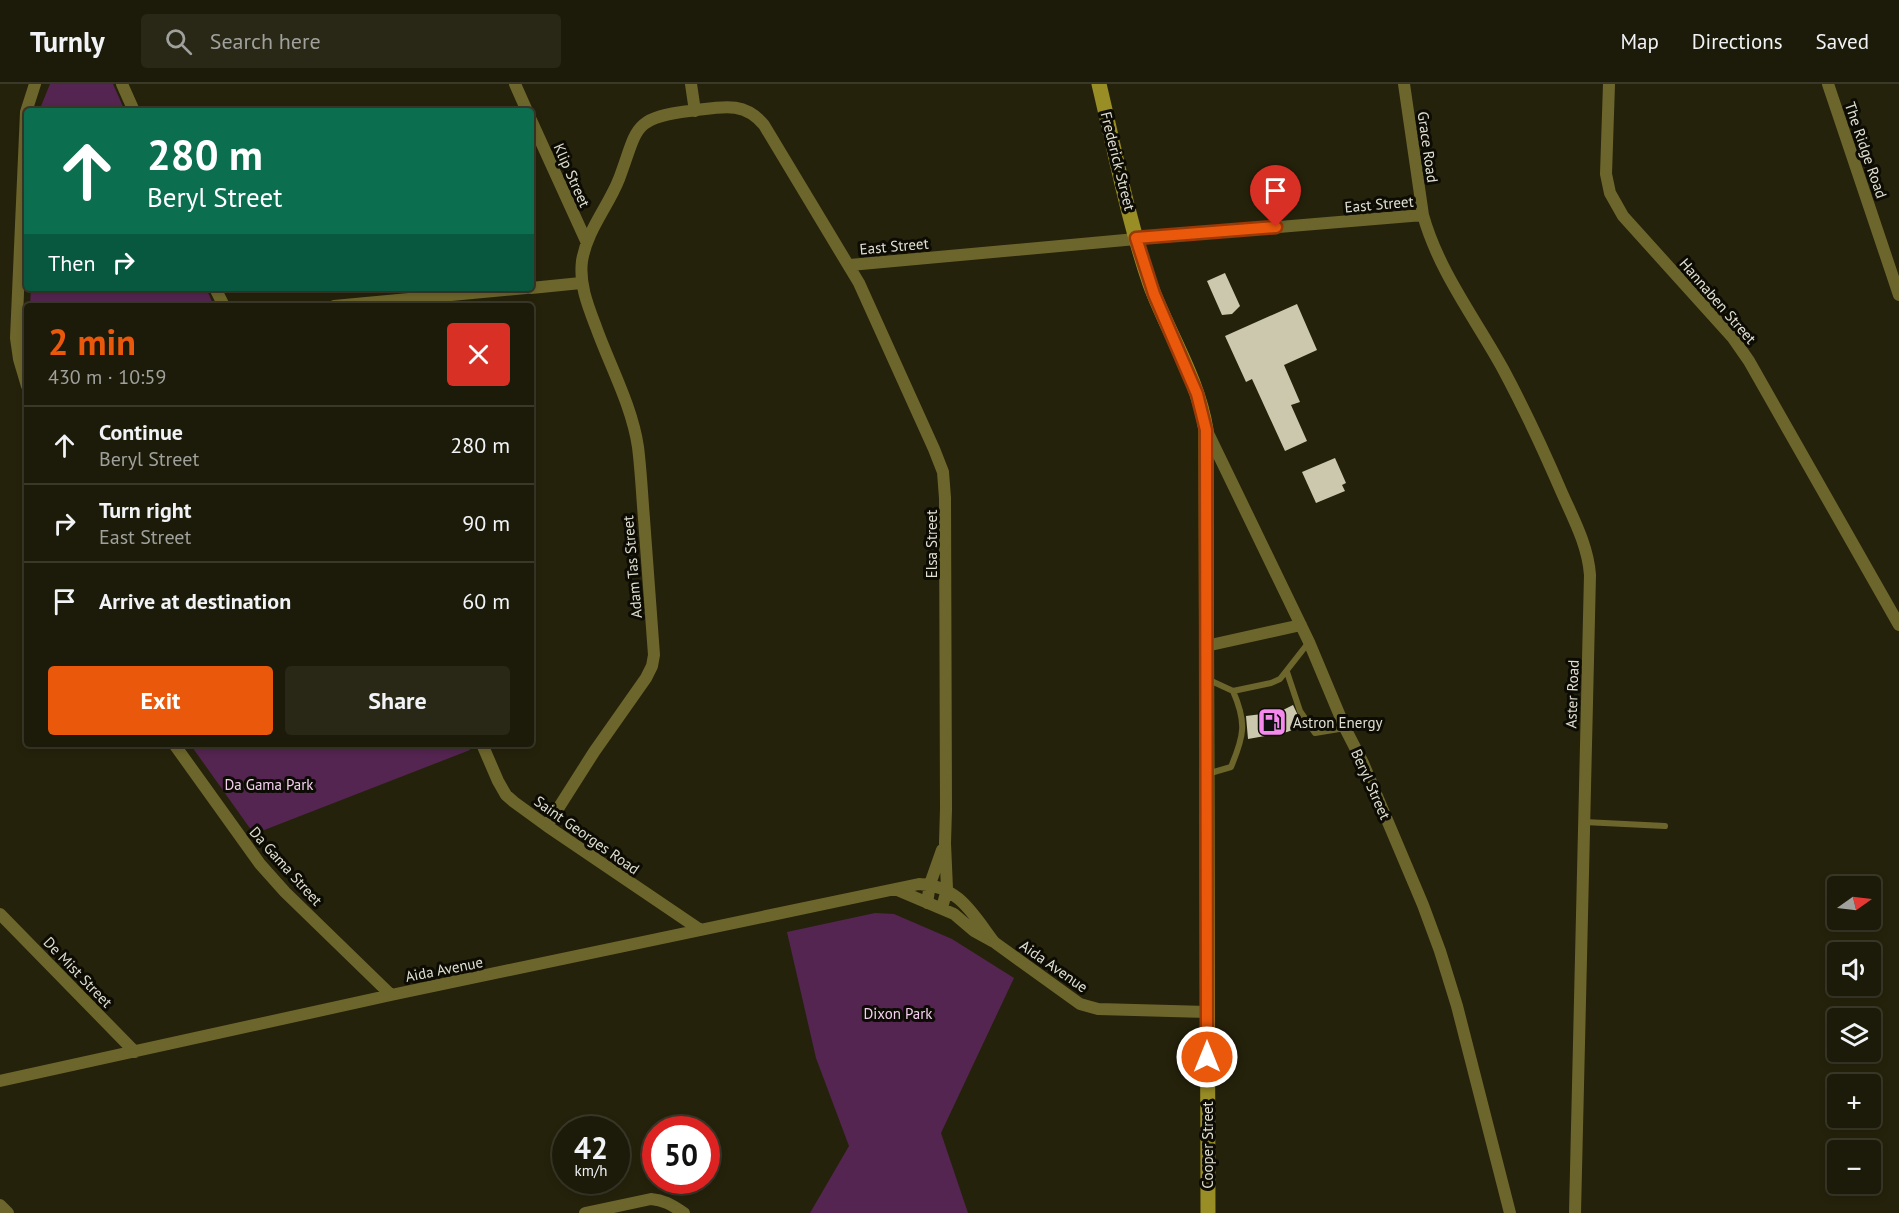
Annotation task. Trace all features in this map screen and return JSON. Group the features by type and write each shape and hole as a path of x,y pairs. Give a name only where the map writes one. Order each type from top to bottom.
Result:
{"main road":[{"name":"Frederick Street","path":"1099,84 1136,238"},
{"name":"Beryl Street","path":"1136,238 1154,294 1197,394 1206,430"},
{"name":"Cooper Street","path":"1206,430 1208,1213"}],"street":[{"path":"27,108 35,84"},
{"path":"122,84 133,108"},
{"path":"515,84 526,108"},
{"path":"691,84 695,111"},
{"name":"Grace Road","path":"1404,84 1423,215"},
{"name":"Hannaben Street","path":"1609,84 1606,183 1616,205 1636,231 1741,349 1767,389 1820,488 1899,625"},
{"name":"The Ridge Road","path":"1828,84 1899,295"},
{"name":"East Street","path":"582,283 582,261 594,224 615,191 635,135 643,124 662,115 735,107 751,112 758,118 850,265 1136,238 1423,215"},
{"name":"Klip Street","path":"534,127 587,243"},
{"path":"24,157 16,338 24,376"},
{"name":"Aster Road","path":"1423,215 1432,244 1451,282 1503,369 1542,446 1589,561 1575,1213"},
{"name":"Elsa Street","path":"850,265 930,439 945,480 947,889 942,908"},
{"path":"534,288 582,283"},
{"name":"Adam Tas Street","path":"546,826 646,678 654,655 638,448 635,434 588,308 582,283"},
{"path":"366,303 494,291"},
{"name":"Beryl Street","path":"1206,430 1309,642 1423,905 1457,1006 1510,1213"},
{"path":"1206,646 1301,625"},
{"name":"Da Gama Street","path":"176,747 260,864 285,892 391,995"},
{"name":"Saint Georges Road","path":"483,747 506,795 546,826 699,929"},
{"name":"Elsa Street","path":"927,903 930,884 945,843"},
{"name":"Aida Avenue","path":"0,1081 391,995 552,963 699,929 919,884 930,884 947,889 964,904 994,942"},
{"name":"Aida Avenue","path":"895,889 942,908 1080,1004 1098,1009 1207,1012"},
{"name":"De Mist Street","path":"0,914 135,1052"},
{"path":"585,1213 651,1199 670,1203 684,1213"},
{"path":"0,1205 8,1213"}],"lane":[{"path":"1206,679 1233,691 1271,683 1280,679 1287,672 1309,642"},
{"path":"1287,672 1300,711 1315,733 1345,728"},
{"path":"1206,774 1231,767 1241,744 1243,729 1240,707 1233,691"},
{"path":"1584,822 1665,826"}],"green space":[{"path":"50,84 113,84 124,108 40,108"},
{"path":"31,291 207,291 213,303 30,303"},
{"name":"Da Gama Park","path":"192,747 469,747 470,750 254,834"},
{"name":"Dixon Park","path":"875,913 894,914 952,939 1014,978 941,1133 968,1213 810,1213 849,1146 816,1058 787,932"}],"building":[{"path":"1225,273 1240,306 1232,314 1222,315 1207,281"},
{"path":"1297,304 1317,350 1284,365 1300,402 1291,405 1307,441 1285,451 1252,379 1246,382 1225,336"},
{"path":"1335,458 1346,483 1342,485 1345,491 1316,503 1302,472"},
{"path":"1293,705 1303,726 1287,732 1248,739 1246,716 1279,712"}],"place":[{"name":"Astron Energy","path":"1272,722"}],"route":[{"path":"1207,1057 1206,430 1197,394 1154,294 1136,238 1276,227"}]}
